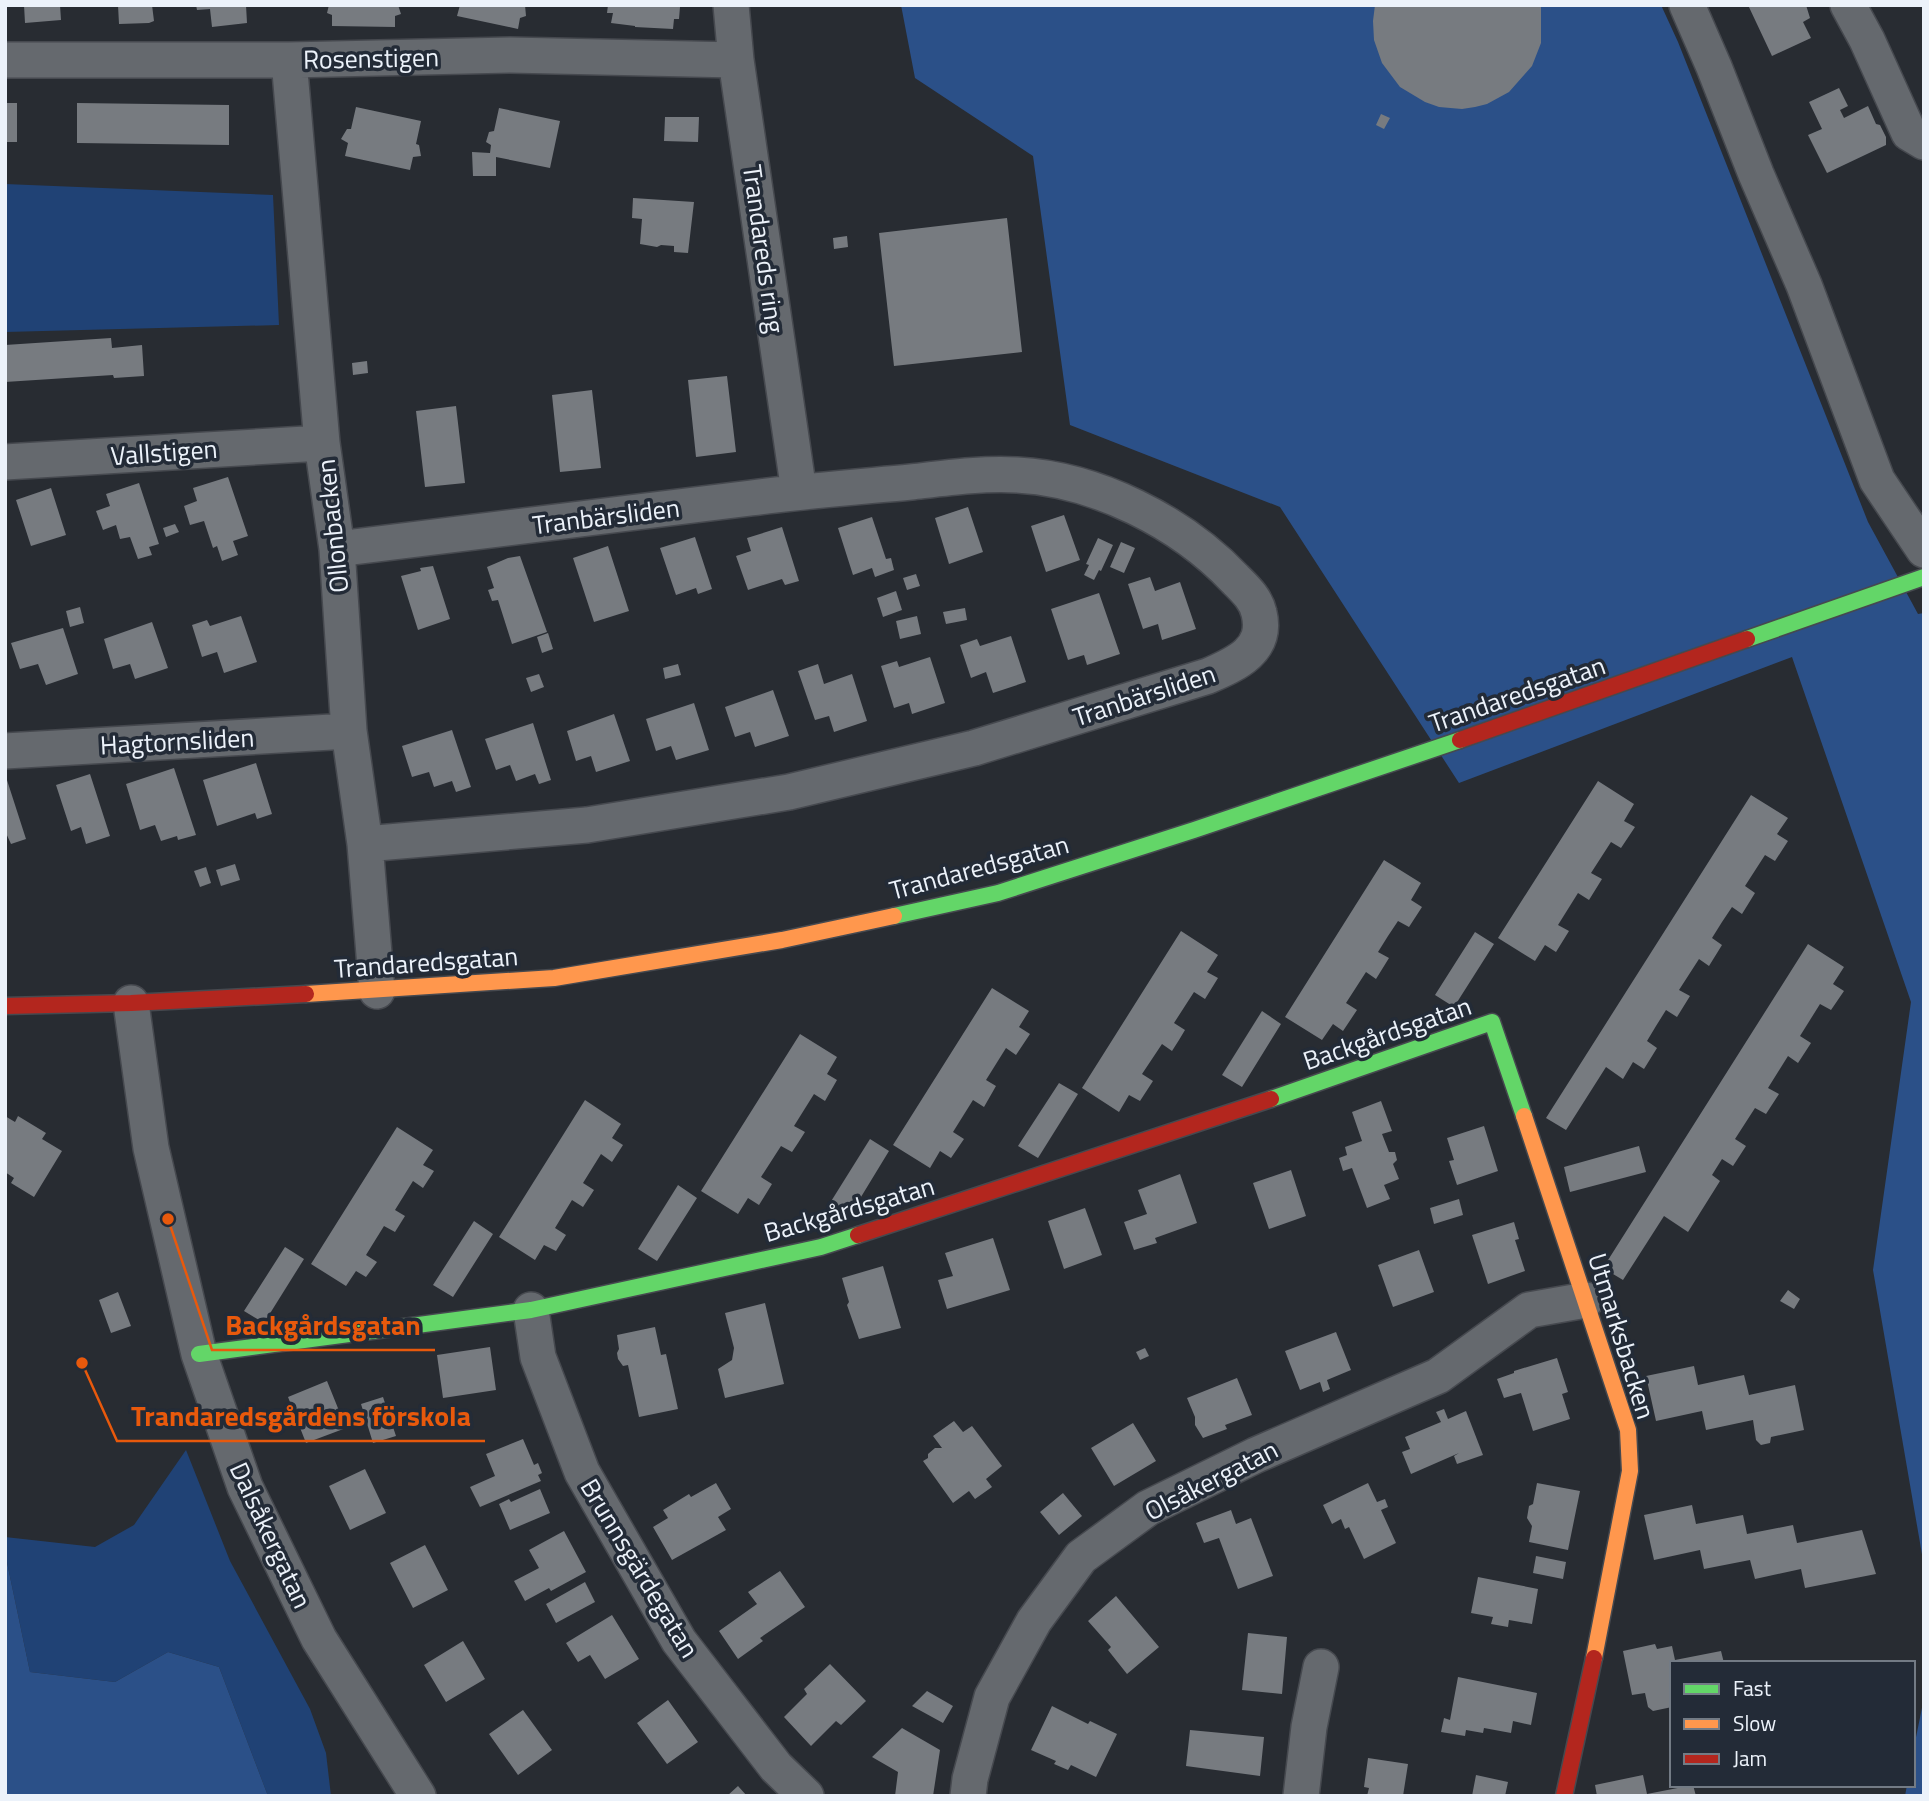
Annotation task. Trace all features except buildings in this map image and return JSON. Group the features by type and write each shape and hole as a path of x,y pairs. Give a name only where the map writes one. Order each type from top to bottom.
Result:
{"street":[{"name":"Trandareds ring","path":"731,5 736,60 799,492"},
{"path":"1687,5 1804,285 1877,480 1904,524 1924,550"},
{"path":"1848,5 1909,133 1924,142"},
{"path":"1867,40 1873,5"},
{"name":"Rosenstigen","path":"5,60 289,60 510,55 736,60"},
{"name":"Ollonbacken","path":"289,60 322,443 337,549 349,731 365,844 377,991"},
{"name":"Vallstigen","path":"5,462 322,443"},
{"name":"Tranbärsliden","path":"337,549 799,492 987,475 1020,475 1063,482 1101,493 1130,505 1171,528 1220,563 1253,598 1262,628 1259,642 1250,653 1208,676 974,748 789,792 587,825 365,844"},
{"name":"Trandaredsgatan","path":"5,1006 377,991 567,976 782,940 998,893 1194,830 1538,713 1924,577"},
{"name":"Hagtornsliden","path":"5,751 349,731"},
{"name":"Dalsåkergatan","path":"131,1003 151,1148 199,1354 245,1487 319,1639 418,1796"},
{"name":"Backgårdsgatan","path":"199,1354 531,1310 821,1247 1220,1116 1492,1022"},
{"name":"Utmarksbacken","path":"1492,1022 1628,1430 1630,1471 1606,1603 1564,1796"},
{"name":"Olsåkergatan","path":"968,1796 992,1697 1034,1621 1081,1557 1148,1508 1256,1455 1438,1376 1529,1310 1586,1300"},
{"name":"Brunnsgärdegatan","path":"531,1310 538,1357 582,1472 679,1641 776,1767 806,1796"},
{"path":"1301,1796 1309,1727 1321,1667"}],"shaded area":[{"path":"901,5 1661,5 1868,522 1918,614 1924,613 1924,1566 1873,1270 1911,1002 1792,657 1459,783 1280,507 1070,425 1033,156 915,78"},
{"path":"5,184 273,195 279,325 5,332"},
{"path":"186,1450 230,1561 310,1709 326,1753 331,1796 268,1796 219,1667 168,1652 115,1682 30,1672 5,1553 5,1537 95,1547 134,1525"},
{"path":"5,1553 30,1672 115,1682 168,1652 219,1667 268,1796 5,1796"},
{"path":"1924,1698 1924,1796 1905,1796 1907,1787 1915,1787 1915,1742"}],"traffic: fast":[{"path":"1747,639 1924,577"},
{"path":"894,916 998,893 1460,740"},
{"path":"1271,1099 1492,1022 1524,1116"},
{"path":"199,1354 531,1310 821,1247 858,1235"}],"traffic: slow":[{"path":"306,994 554,978 782,940 894,916"},
{"path":"1524,1116 1628,1430 1630,1471 1594,1658"}],"traffic: jam":[{"path":"1460,740 1747,639"},
{"path":"5,1006 306,994"},
{"path":"858,1235 1271,1099"},
{"path":"1564,1796 1594,1658"}],"place":[{"name":"Backgårdsgatan","path":"168,1219"},
{"name":"Trandaredsgårdens förskola","path":"82,1363"}]}
